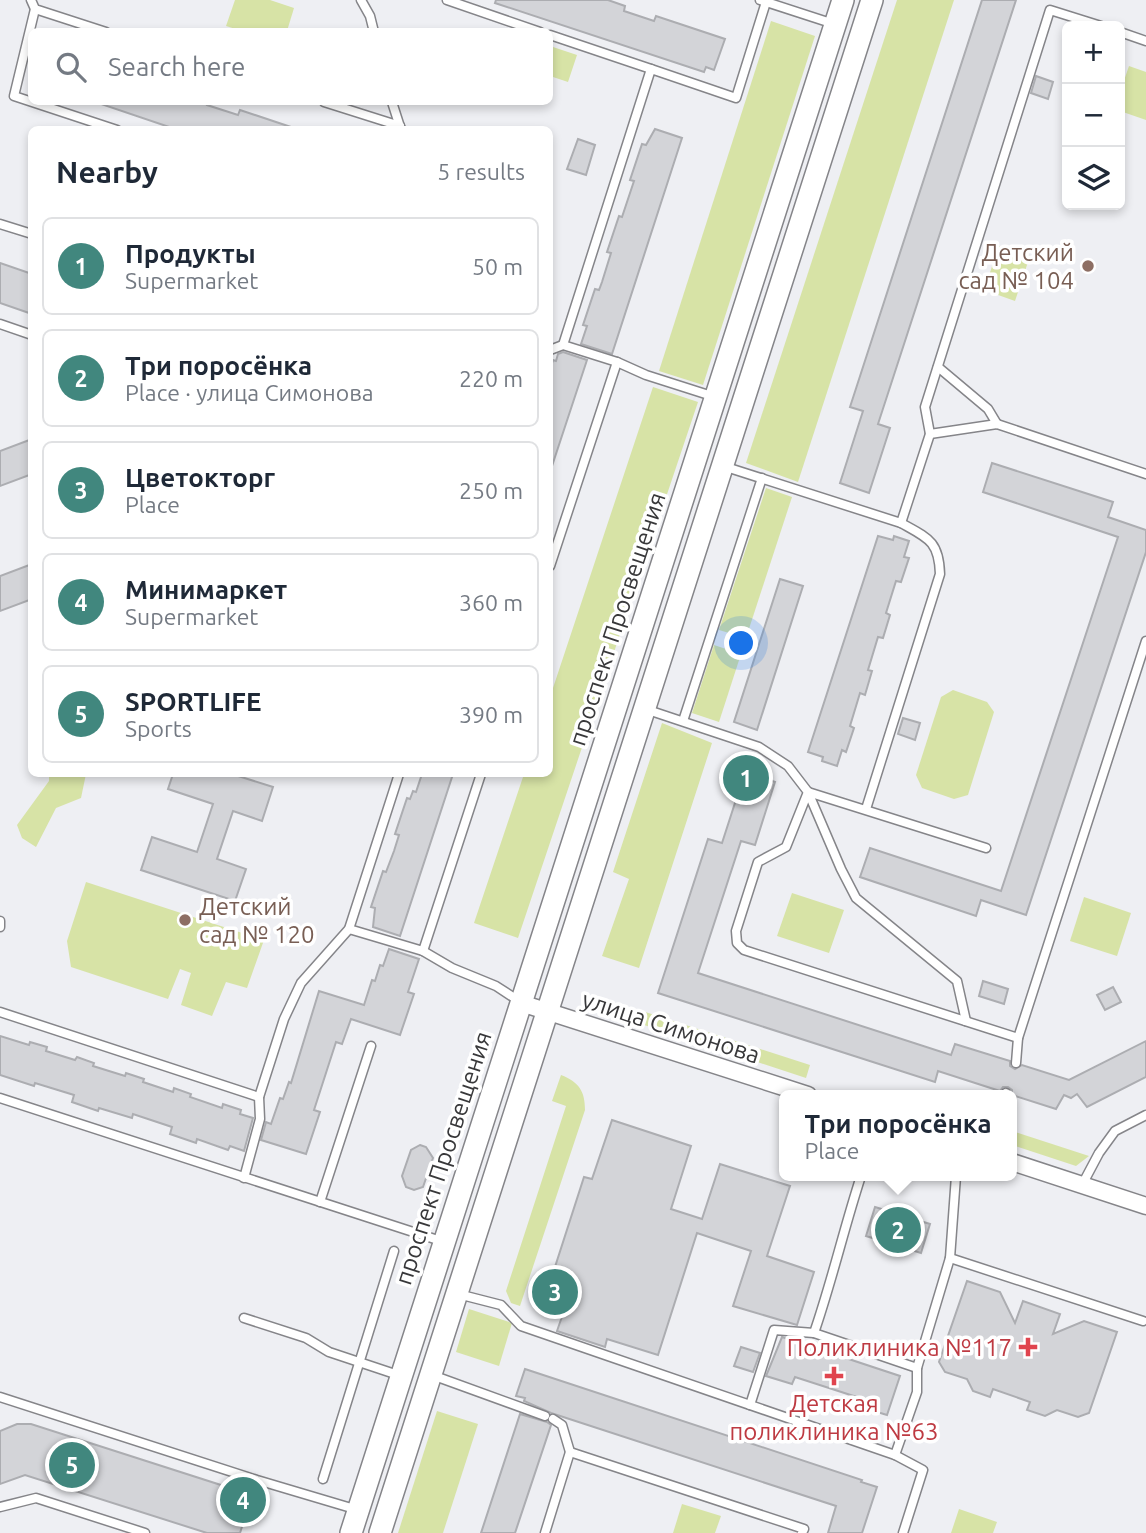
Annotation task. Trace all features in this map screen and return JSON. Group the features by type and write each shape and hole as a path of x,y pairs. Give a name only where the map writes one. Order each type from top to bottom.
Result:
{"main road":[{"name":"проспект Просвещения","path":"351,1533 843,0"},
{"path":"380,1533 872,0"}],"street":[{"name":"улица Симонова","path":"521,1003 792,1090"},
{"path":"1017,1164 1146,1206"}],"lane":[{"path":"361,0 373,28"},
{"path":"447,0 528,28"},
{"path":"553,36 736,98 763,1 835,24"},
{"path":"28,28 33,4 96,28"},
{"path":"901,523 930,434 925,407 1050,10 1085,21"},
{"path":"28,28 14,96 28,101"},
{"path":"1125,34 1146,41"},
{"path":"562,345 651,69"},
{"path":"41,105 105,126"},
{"path":"333,105 395,126"},
{"path":"394,105 400,126"},
{"path":"0,224 28,233"},
{"path":"0,324 28,334"},
{"path":"553,349 562,345 715,397"},
{"path":"553,557 617,362"},
{"path":"938,367 988,410 997,424"},
{"path":"930,434 997,424 1146,474"},
{"path":"722,466 901,523 925,536 939,553 940,574 866,809"},
{"path":"683,721 762,478"},
{"path":"1016,1063 1018,1038 1146,641"},
{"path":"645,709 759,747 788,766 808,792 856,898 957,981 966,1021"},
{"path":"244,1178 260,1119 259,1097 284,1019 301,983 349,929 398,777"},
{"path":"423,951 480,777"},
{"path":"808,792 986,848"},
{"path":"808,792 786,847 758,862 736,931 737,943 744,950 1018,1038"},
{"path":"0,921 0,927"},
{"path":"349,929 423,951 452,968 496,986 521,1003"},
{"path":"0,1012 259,1097"},
{"path":"320,1202 371,1046"},
{"path":"0,1098 444,1242"},
{"path":"1082,1185 1099,1153 1115,1131 1146,1115"},
{"path":"814,1333 859,1181"},
{"path":"895,1455 917,1392 917,1368 950,1258 956,1181"},
{"path":"323,1479 394,1251"},
{"path":"950,1258 1143,1321"},
{"path":"457,1294 501,1305 521,1326 895,1455 923,1470 903,1533"},
{"path":"244,1318 306,1338 328,1352 401,1376"},
{"path":"750,1405 774,1330 814,1333 917,1368"},
{"path":"431,1375 562,1425 570,1451 545,1533"},
{"path":"0,1397 358,1510"},
{"path":"570,1451 803,1529 802,1533"},
{"path":"0,1507 36,1497 145,1533"}],"green space":[{"path":"235,0 270,0 294,8 288,28 226,26"},
{"path":"897,0 954,0 798,482 746,463"},
{"path":"771,21 815,36 703,385 659,371"},
{"path":"553,47 577,55 568,82 553,77"},
{"path":"1129,66 1146,72 1146,120 1125,113 1125,78"},
{"path":"999,246 1030,256 1015,301 984,290"},
{"path":"653,387 698,402 518,938 474,923 523,777 553,777 553,688"},
{"path":"766,488 792,497 746,638 719,630"},
{"path":"714,645 741,654 719,722 692,713"},
{"path":"953,690 987,702 994,712 968,795 954,799 922,788 916,775 941,697"},
{"path":"662,723 712,743 639,968 602,956 629,879 613,872"},
{"path":"49,777 85,777 81,798 56,808 36,847 22,838 17,825 49,781"},
{"path":"86,882 264,940 247,988 226,982 212,1016 181,1005 191,973 180,969 168,999 71,967 67,941"},
{"path":"792,893 844,910 829,953 777,936"},
{"path":"1084,897 1131,913 1117,956 1070,941"},
{"path":"636,1009 810,1065 806,1078 632,1021"},
{"path":"561,1075 580,1088 585,1110 520,1306 511,1303 506,1291 566,1106 552,1101"},
{"path":"1017,1133 1089,1156 1076,1166 1017,1147"},
{"path":"469,1309 512,1323 499,1366 456,1352"},
{"path":"437,1411 478,1424 443,1533 398,1533"},
{"path":"682,1504 721,1516 715,1533 673,1533"},
{"path":"959,1509 997,1522 993,1533 951,1533"}],"building":[{"path":"496,0 608,0 625,6 624,11 654,21 656,16 725,39 714,70 706,67 704,72 495,3"},
{"path":"982,0 1016,0 878,424 890,428 869,493 840,483 863,411 850,407"},
{"path":"1036,76 1053,82 1048,99 1031,93"},
{"path":"104,105 207,105 238,115 240,110 288,126 166,126"},
{"path":"655,129 682,138 612,354 581,344 587,326 583,325 595,289 599,290 602,282 611,253 607,252 634,181 630,180 642,144 646,145"},
{"path":"578,139 595,145 586,175 567,169"},
{"path":"0,263 28,273 28,313 0,303"},
{"path":"563,352 587,360 553,463 553,360 556,361 558,354"},
{"path":"28,440 28,476 0,486 0,451"},
{"path":"992,463 1113,502 1108,517 1146,530 1146,552 1026,915 981,900 976,916 860,877 870,848 1001,891 1118,537 983,492"},
{"path":"878,536 893,540 894,536 909,541 904,557 909,558 901,582 896,581 886,613 890,615 883,638 878,637 868,670 872,671 865,695 860,693 850,726 854,728 846,752 842,750 837,766 808,752"},
{"path":"28,566 28,600 0,611 0,576"},
{"path":"780,579 803,586 757,730 734,722"},
{"path":"903,718 920,723 915,740 898,734"},
{"path":"745,772 775,782 755,845 741,841 698,973 951,1055 955,1044 1010,1061 1010,1066 1015,1069 1022,1065 1069,1080 1146,1041 1146,1077 1087,1107 1077,1094 1071,1098 1064,1095 1056,1109 1017,1097 1017,1090 1008,1087 997,1090 938,1071 935,1082 658,993 708,839 722,843"},
{"path":"172,777 241,777 273,787 262,821 233,811 217,859 246,869 235,901 141,870 152,837 197,852 213,804 168,789"},
{"path":"421,777 452,777 400,936 373,927 375,908 371,907 383,871 386,872 394,851 399,835 395,834 407,798 410,799 413,791 416,792"},
{"path":"389,949 419,959 408,992 414,994 400,1035 351,1019 342,1044 336,1042 314,1110 320,1112 306,1154 261,1140 266,1122 271,1124 280,1098 283,1099 289,1082 291,1083 319,991 364,1005 372,980 375,981"},
{"path":"983,981 1008,989 1004,1004 979,996"},
{"path":"1113,987 1121,1002 1105,1010 1097,995"},
{"path":"0,1036 29,1045 30,1042 47,1047 46,1051 75,1060 77,1057 94,1063 93,1066 125,1076 126,1073 173,1092 174,1088 191,1094 190,1097 222,1108 223,1104 241,1110 240,1114 253,1118 244,1151 230,1146 228,1150 197,1139 196,1143 170,1134 172,1127 133,1114 132,1118 99,1108 98,1111 72,1102 74,1095 0,1075"},
{"path":"612,1120 691,1146 671,1209 702,1219 720,1164 790,1186 767,1256 814,1272 797,1325 733,1306 751,1251 697,1233 658,1355 607,1339 605,1347 557,1331 565,1308 544,1301 584,1177 592,1179"},
{"path":"420,1145 426,1147 433,1158 423,1187 414,1190 406,1187 402,1176 411,1150"},
{"path":"875,1207 930,1224 921,1253 866,1236"},
{"name":"Поликлиника №117","path":"967,1281 1000,1292 1015,1323 1023,1301 1060,1314 1053,1334 1084,1321 1117,1332 1089,1413 1078,1417 1057,1410 1045,1416 1027,1410 1030,1402 993,1389 990,1397 973,1391 967,1379 945,1372 939,1362"},
{"name":"Детская поликлиника №63","path":"782,1337 900,1376 887,1415 864,1408 866,1400 795,1377 792,1384 766,1376"},
{"path":"741,1347 760,1353 753,1372 734,1366"},
{"path":"525,1369 877,1487 862,1533 828,1533 836,1506 551,1413 524,1401 525,1398 516,1396"},
{"path":"520,1414 551,1425 515,1533 481,1533"},
{"path":"17,1424 31,1424 252,1495 240,1533 207,1533 25,1475 0,1484 0,1431"}],"place":[{"name":"Детский сад № 104","path":"1088,266"},
{"name":"Продукты","path":"746,778"},
{"name":"Детский сад № 120","path":"185,920"},
{"name":"Три поросёнка","path":"898,1230"},
{"name":"Цветокторг","path":"555,1292"},
{"name":"Поликлиника №117","path":"1028,1347"},
{"name":"Детская поликлиника №63","path":"834,1376"},
{"name":"SPORTLIFE","path":"72,1465"},
{"name":"Минимаркет","path":"243,1500"}]}
